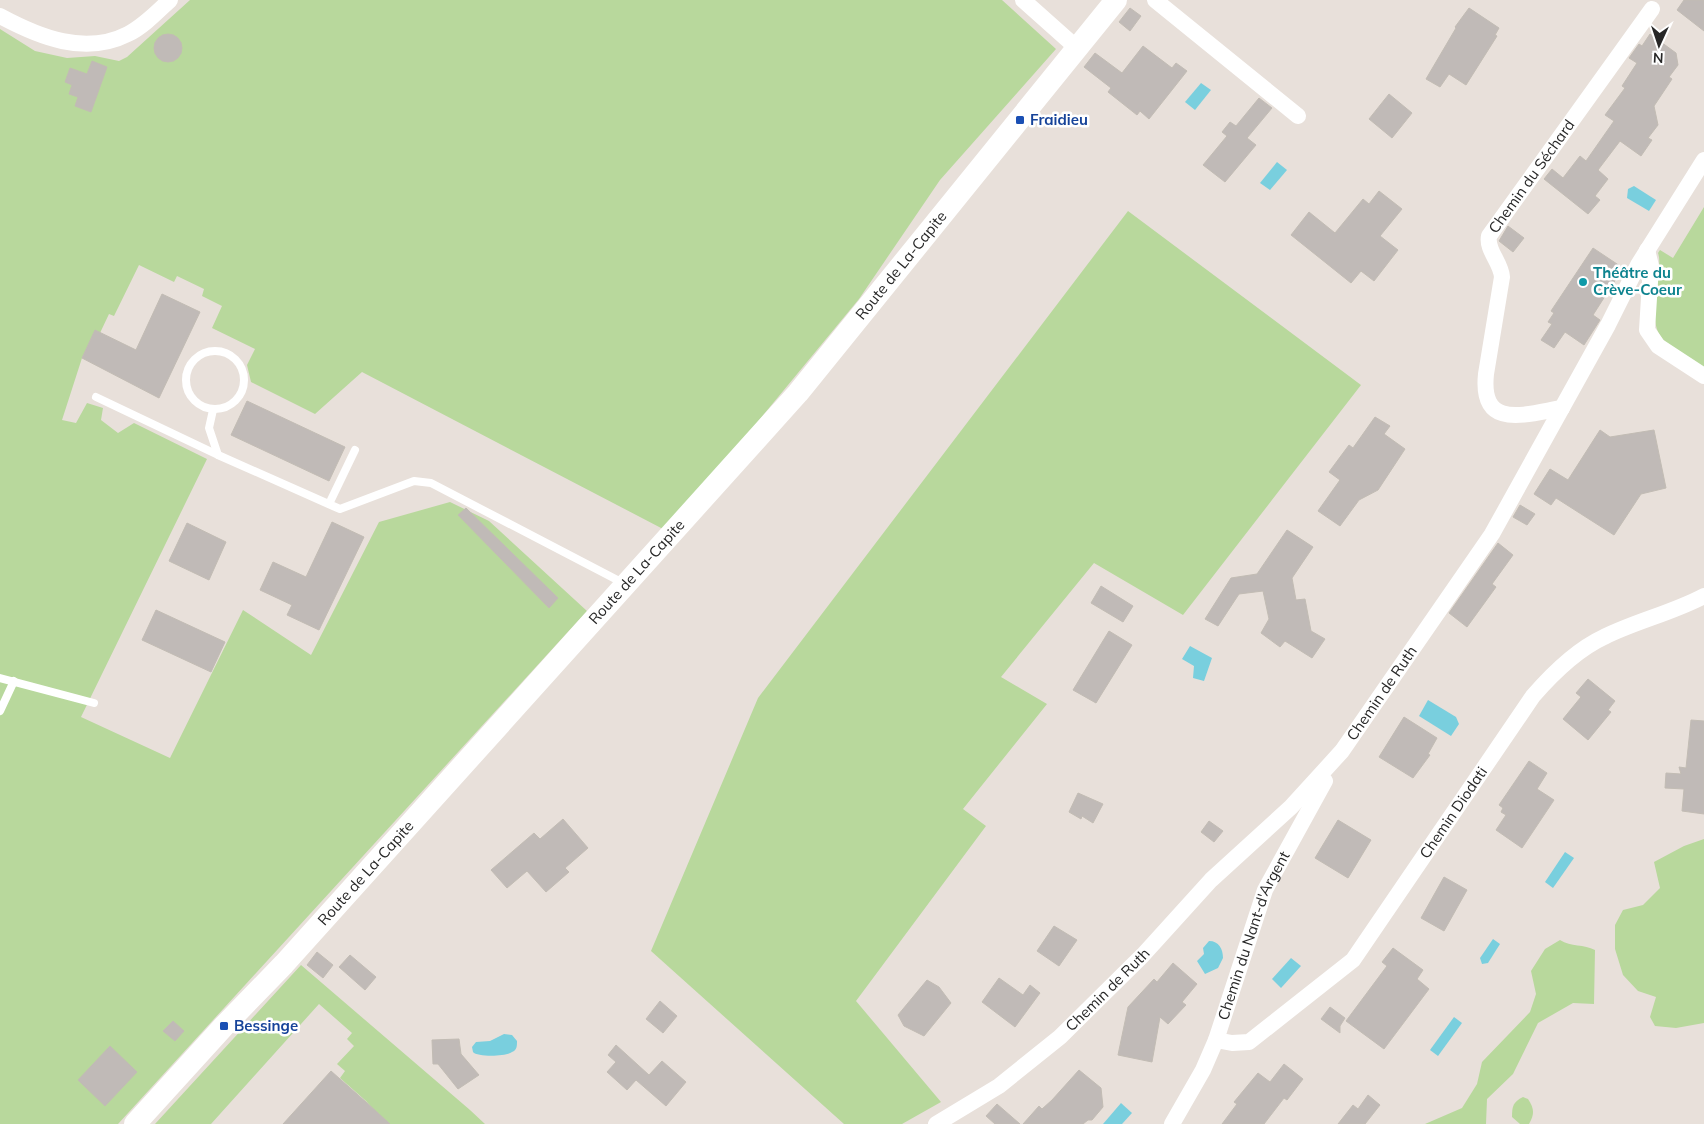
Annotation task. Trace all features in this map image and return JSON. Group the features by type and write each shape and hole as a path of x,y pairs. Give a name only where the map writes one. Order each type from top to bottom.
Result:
{"street":[{"path":"0,16 50,38 80,43 99,43 129,33 142,25 170,0"},
{"path":"1023,0 1078,49"},
{"name":"Route de La-Capite","path":"135,1124 224,1026 284,964 798,393 1116,0"},
{"path":"1155,0 1298,116"},
{"name":"Chemin du Séchard","path":"1562,408 1510,416 1495,410 1488,401 1485,389 1486,374 1502,276 1499,262 1488,241 1488,236 1652,9"},
{"name":"Chemin de Ruth","path":"936,1124 999,1086 1060,1038 1143,955 1211,880 1291,806 1342,751 1492,534 1648,250 1704,160"},
{"path":"1648,250 1651,266 1647,330 1658,346 1704,376"},
{"name":"Chemin Diodati","path":"1216,1040 1232,1043 1249,1042 1353,960 1533,696 1557,670 1581,651 1604,637 1660,616 1704,596"},
{"name":"Chemin du Nant-d'Argent","path":"1172,1124 1203,1070 1216,1040 1265,890 1342,751"}],"lane":[{"path":"214,351 228,354 236,360 242,370 244,382 242,393 235,402 221,409 212,410 194,402 187,391 185,381 187,371 194,359 204,353 214,351"},
{"path":"96,398 340,509 414,481 431,483 626,585"},
{"path":"212,410 209,428 218,454"},
{"path":"329,504 355,450"},
{"path":"0,678 94,703"},
{"path":"0,711 14,681"}],"green space":[{"path":"190,0 1002,0 1056,49 940,180 859,299 746,436 663,529 362,372 315,414 251,382 247,365 255,349 212,328 222,306 202,296 204,289 177,276 174,282 139,265 114,316 109,314 100,333 95,331 82,358 62,420 76,423 87,403 103,408 101,420 118,433 134,423 207,459 81,717 170,758 243,610 311,655 379,522 450,502 489,521 587,611 118,1124 0,1124 0,29 35,51 67,58 95,56 119,61 127,57"},
{"path":"1704,207 1704,368 1675,350 1660,335 1656,326 1655,300 1659,263 1658,253 1660,250 1673,258"},
{"path":"1128,211 1361,385 1183,615 1094,563 1001,677 1047,704 963,809 986,826 856,1001 941,1102 902,1124 844,1124 651,951 758,698"},
{"path":"1704,839 1704,1023 1676,1028 1655,1026 1650,1017 1656,997 1638,991 1623,975 1615,949 1615,925 1623,910 1643,905 1660,888 1654,862 1684,846"},
{"path":"1560,940 1595,950 1594,1004 1573,1003 1538,1023 1513,1074 1487,1099 1486,1124 1425,1124 1462,1108 1477,1084 1482,1062 1530,1012 1536,994 1531,971 1545,949"},
{"path":"301,965 485,1124 386,1124 366,1101 340,1078 345,1071 337,1064 354,1046 347,1039 352,1033 319,1004 211,1124 155,1124"},
{"path":"1523,1097 1528,1099 1533,1108 1529,1124 1520,1124 1512,1117 1514,1105"}],"water":[{"path":"1201,83 1211,90 1195,110 1185,102"},
{"path":"1277,162 1287,170 1270,190 1260,183"},
{"path":"1634,186 1656,200 1649,211 1627,198 1628,189"},
{"path":"1190,646 1212,658 1204,681 1193,678 1194,666 1182,659"},
{"path":"1428,700 1456,717 1459,724 1451,736 1419,716"},
{"path":"1565,852 1574,858 1553,888 1545,882"},
{"path":"1493,939 1500,944 1488,963 1482,964 1480,958"},
{"path":"1209,941 1215,942 1220,946 1223,958 1218,968 1205,974 1197,961 1204,954 1203,948"},
{"path":"1291,958 1301,966 1281,988 1272,979"},
{"path":"1454,1017 1462,1023 1438,1056 1430,1050"},
{"path":"504,1034 512,1035 517,1041 514,1051 504,1055 491,1056 473,1052 472,1047 476,1042 490,1041"},
{"path":"1121,1103 1132,1113 1122,1124 1103,1124"}],"building":[{"path":"1684,0 1704,0 1704,31 1677,10"},
{"path":"1130,8 1141,16 1130,31 1119,22"},
{"path":"1469,8 1499,28 1495,35 1497,36 1466,85 1449,74 1440,87 1426,79 1455,27"},
{"path":"168,34 178,38 182,48 178,58 168,62 158,58 154,48 158,38"},
{"path":"1650,34 1676,53 1678,65 1669,77 1672,79 1654,106 1658,125 1648,138 1652,140 1641,156 1620,141 1598,170 1608,179 1595,196 1600,200 1588,214 1544,179 1552,169 1563,178 1580,156 1586,161 1614,121 1605,115 1625,88 1622,86 1637,63 1629,58 1639,44 1642,46"},
{"path":"1143,46 1172,68 1176,63 1187,71 1149,119 1140,111 1137,115 1108,92 1111,88 1084,67 1095,53 1122,73"},
{"path":"92,61 107,67 91,112 75,106 78,97 69,94 72,85 65,82 70,68 87,74"},
{"path":"1389,94 1412,113 1392,138 1369,119"},
{"path":"1259,98 1272,108 1247,138 1256,145 1225,182 1203,165 1227,136 1222,132 1230,122 1236,126"},
{"path":"1379,191 1402,209 1380,236 1398,250 1374,281 1361,271 1351,283 1291,235 1309,212 1335,233 1363,199 1369,204"},
{"path":"1508,226 1524,238 1513,252 1499,241"},
{"path":"1593,248 1623,268 1593,315 1600,320 1584,345 1565,332 1554,348 1541,340 1552,324 1548,322 1554,313 1551,311"},
{"path":"162,294 200,312 159,398 82,358 95,330 136,350"},
{"path":"247,401 345,447 329,481 231,435"},
{"path":"1375,417 1390,426 1384,434 1405,449 1378,490 1359,500 1340,526 1318,511 1340,480 1329,472 1349,445 1353,448"},
{"path":"1600,430 1610,437 1654,430 1666,488 1641,494 1614,535 1556,498 1551,505 1534,494 1550,469 1568,480"},
{"path":"1520,505 1535,514 1527,525 1513,517"},
{"path":"466,508 558,598 549,608 458,515"},
{"path":"332,522 364,537 319,630 287,615 292,605 260,590 273,562 306,577"},
{"path":"187,523 226,542 209,580 169,561"},
{"path":"1287,530 1313,547 1292,578 1296,600 1305,599 1311,631 1325,639 1312,658 1285,641 1280,647 1261,633 1269,619 1263,591 1239,594 1218,626 1205,619 1231,578 1257,574"},
{"path":"1498,543 1513,555 1492,584 1496,587 1467,627 1449,613"},
{"path":"1101,586 1133,606 1123,622 1091,603"},
{"path":"156,610 225,642 211,672 142,640"},
{"path":"1109,631 1132,645 1096,703 1073,690"},
{"path":"1588,679 1615,701 1608,710 1611,712 1588,740 1563,719 1581,697 1576,693"},
{"path":"1404,717 1437,738 1428,754 1430,755 1413,778 1379,757"},
{"path":"1691,720 1704,721 1704,814 1682,811 1684,789 1665,788 1666,773 1681,774 1679,767 1686,768"},
{"path":"1529,761 1547,773 1537,789 1554,800 1522,848 1496,830 1506,815 1501,812 1503,808 1499,805"},
{"path":"1078,793 1103,804 1093,823 1082,816 1081,819 1069,812"},
{"path":"563,819 588,848 565,868 569,872 546,892 527,871 507,888 491,870 534,833 540,839"},
{"path":"1338,820 1371,840 1348,878 1315,858"},
{"path":"1209,821 1223,831 1214,842 1201,832"},
{"path":"1444,877 1467,890 1444,931 1421,918"},
{"path":"1054,926 1077,940 1059,966 1037,951"},
{"path":"1393,948 1423,970 1417,979 1429,989 1384,1049 1346,1021 1387,966 1382,962"},
{"path":"317,952 333,965 323,978 307,965"},
{"path":"350,955 376,977 365,990 339,967"},
{"path":"1173,963 1197,984 1182,1002 1186,1005 1168,1024 1160,1017 1152,1062 1118,1055 1128,1007 1154,979 1157,982"},
{"path":"999,978 1023,995 1030,985 1040,993 1015,1027 982,1002"},
{"path":"927,980 939,987 951,1003 924,1036 904,1026 898,1015"},
{"path":"660,1001 677,1016 663,1033 646,1019"},
{"path":"1330,1007 1345,1018 1340,1026 1340,1033 1321,1019"},
{"path":"173,1021 184,1031 175,1041 163,1031"},
{"path":"459,1039 461,1054 479,1075 458,1089 438,1064 433,1064 432,1040"},
{"path":"616,1045 649,1075 662,1061 686,1082 666,1106 636,1080 627,1090 607,1072 616,1062 608,1055"},
{"path":"110,1046 137,1072 105,1106 78,1080"},
{"path":"1284,1064 1303,1079 1287,1100 1284,1098 1264,1124 1222,1124 1237,1104 1234,1102 1258,1073 1270,1082"},
{"path":"1079,1070 1101,1088 1103,1107 1092,1120 1088,1120 1083,1124 1023,1124 1039,1106 1042,1109 1052,1100"},
{"path":"331,1071 366,1102 390,1124 283,1124"},
{"path":"1368,1095 1380,1105 1365,1124 1338,1124 1353,1105 1358,1109"},
{"path":"997,1104 1020,1124 995,1124 986,1116"}],"place":[{"name":"Fraidieu","path":"1020,120"},
{"name":"Théâtre du Crève-Coeur","path":"1583,282"},
{"name":"Bessinge","path":"224,1026"}]}
